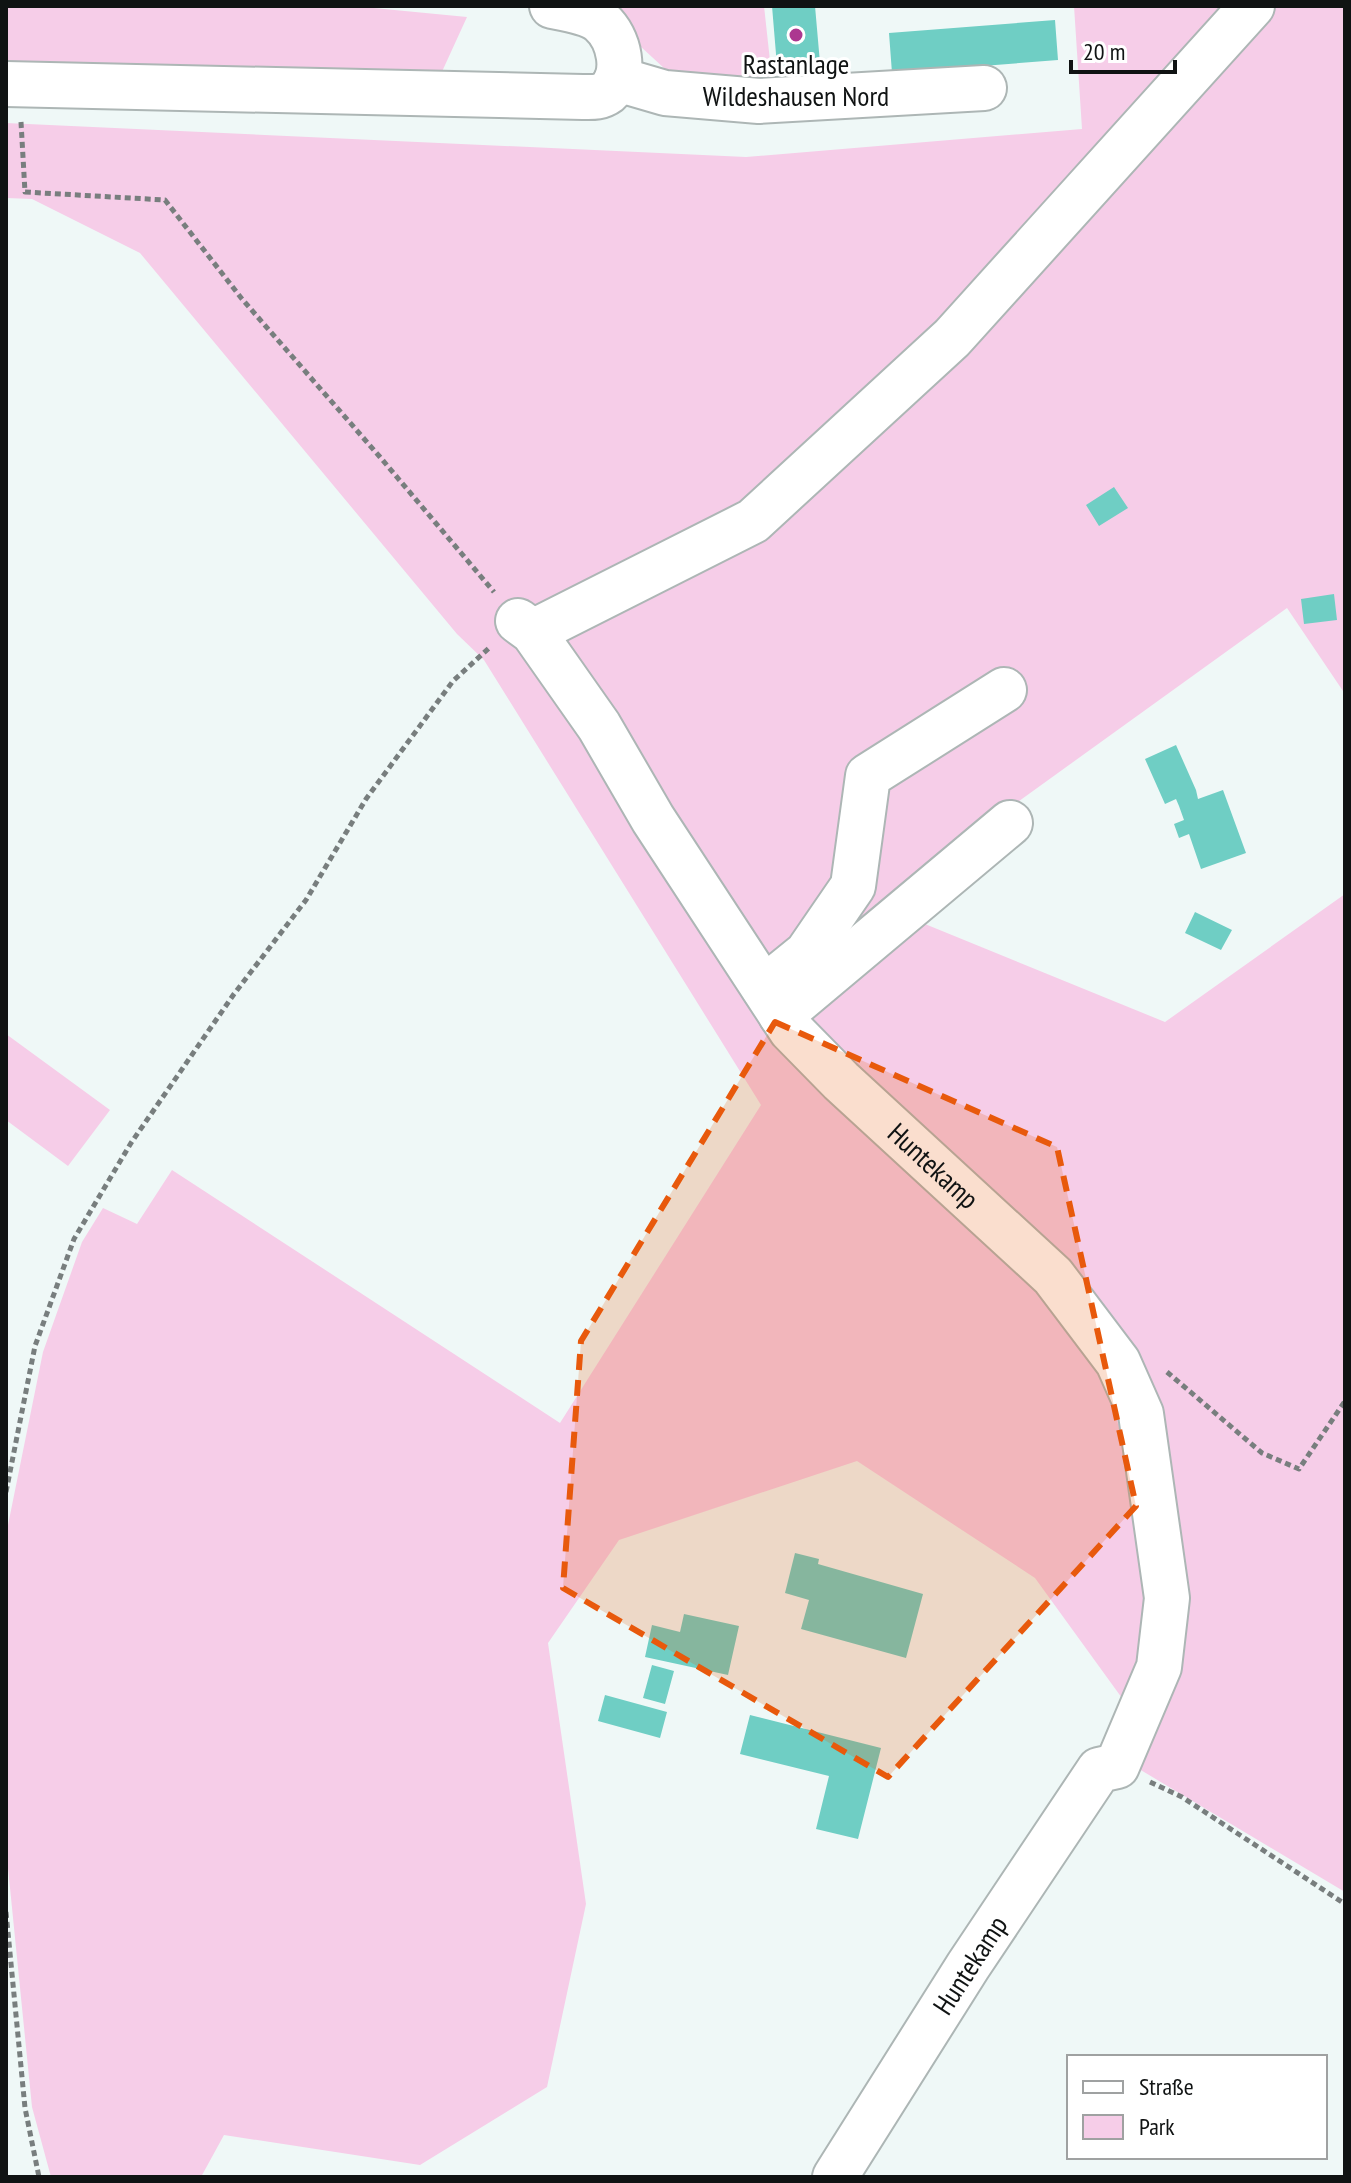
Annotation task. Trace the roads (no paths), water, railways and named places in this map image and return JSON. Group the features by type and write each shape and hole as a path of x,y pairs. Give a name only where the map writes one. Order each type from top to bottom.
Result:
{"street":[{"path":"13,84 596,97 607,92 617,79 619,53 612,35 599,20 552,6"},
{"name":"Huntekamp","path":"835,2177 968,1966 1099,1770 1117,1766 1159,1667 1167,1598 1141,1414 1118,1362 1053,1276 841,1081 791,1030 653,819 599,726 526,627 753,521 952,338 1252,6"},
{"path":"617,79 665,93 759,101 984,88"},
{"path":"772,1002 853,886 868,776 1004,690"},
{"path":"772,1002 1010,823"}],"place":[{"name":"Rastanlage Wildeshausen Nord","path":"796,35"}]}
